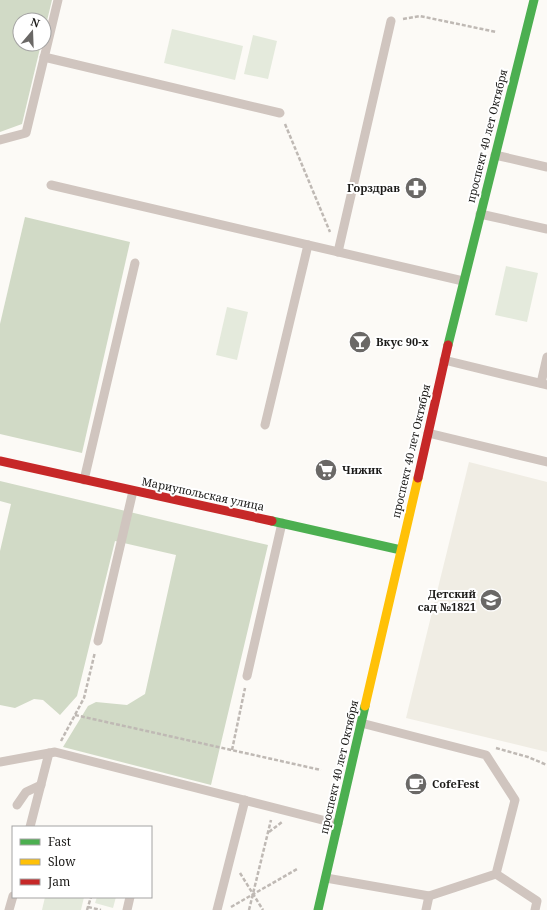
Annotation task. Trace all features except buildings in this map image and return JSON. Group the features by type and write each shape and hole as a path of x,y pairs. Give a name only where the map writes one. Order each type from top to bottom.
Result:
{"street":[{"name":"проспект 40 лет Октября","path":"318,910 444,360 534,0"},
{"name":"Мариупольская улица","path":"0,461 400,550"}],"lane":[{"path":"0,140 26,133 58,0"},
{"path":"338,252 391,21"},
{"path":"44,57 280,113"},
{"path":"495,155 547,167"},
{"path":"51,185 463,281"},
{"path":"480,214 547,229"},
{"path":"265,425 308,245"},
{"path":"84,480 135,263"},
{"path":"444,360 544,384 547,358"},
{"path":"428,433 547,462"},
{"path":"98,641 133,491"},
{"path":"248,676 282,523"},
{"path":"361,723 486,755 515,800 496,874"},
{"path":"0,762 52,753 338,824"},
{"path":"30,826 41,785 52,753"},
{"path":"17,805 26,792 41,785"},
{"path":"217,910 245,800"},
{"path":"326,878 428,896 496,874"},
{"path":"496,874 537,901 535,910"},
{"path":"426,910 428,896"},
{"path":"9,910 12,898"},
{"path":"127,910 130,898"}],"path":[{"path":"391,21 420,16 496,32"},
{"path":"280,113 338,252"},
{"path":"52,753 84,698 98,641"},
{"path":"232,750 248,676"},
{"path":"75,715 321,770"},
{"path":"249,910 274,808"},
{"path":"230,857 263,910"},
{"path":"225,910 297,869"},
{"path":"91,898 88,908 101,910"}],"shaded area":[{"path":"172,29 243,46 235,80 164,63"},
{"path":"253,35 277,41 268,79 244,74"},
{"path":"506,266 538,273 527,322 495,315"},
{"path":"227,307 248,312 237,360 216,355"},
{"name":"Детский сад №1821","path":"469,462 547,482 547,752 406,718"},
{"path":"45,898 84,898 81,910 42,910"},
{"path":"97,898 116,898 113,908 95,903"}],"green space":[{"path":"0,0 52,0 49,12 12,12 12,52 39,52 22,124 0,132"},
{"path":"25,217 130,242 82,453 0,434 0,324"},
{"path":"0,481 268,545 211,785 63,747 88,706 96,702 127,705 145,694 176,555 115,541 77,696 60,715 43,700 34,699 15,708 0,705 0,551 11,504 0,501"}],"traffic: fast":[{"path":"448,345 534,0"},
{"path":"272,521 401,550"},
{"path":"318,910 365,706"}],"traffic: slow":[{"path":"365,706 418,478"}],"traffic: jam":[{"path":"418,478 448,345"},
{"path":"0,461 272,521"}],"place":[{"name":"Горздрав","path":"416,188"},
{"name":"Вкус 90-х","path":"360,342"},
{"name":"Чижик","path":"326,470"},
{"name":"Детский сад №1821","path":"491,600"},
{"name":"CofeFest","path":"416,784"}]}
